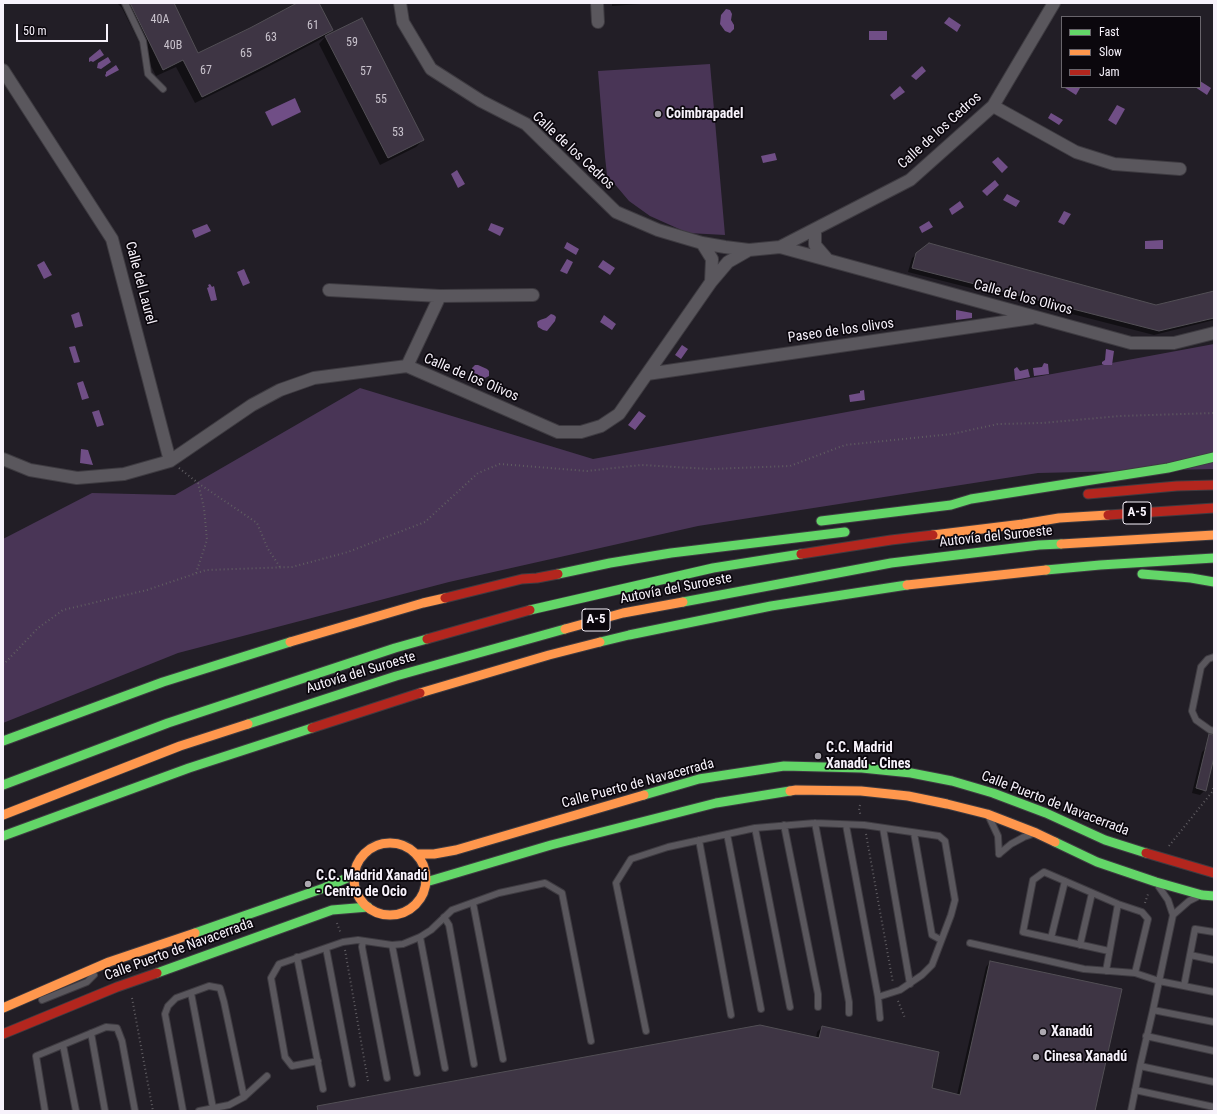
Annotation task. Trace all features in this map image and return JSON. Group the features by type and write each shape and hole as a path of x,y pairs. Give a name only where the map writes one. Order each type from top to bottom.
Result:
{"main road":[{"path":"951,505 970,499 1168,468 1214,456"},
{"path":"1082,495 1177,486 1214,485"},
{"path":"809,523 951,505 971,506 1011,502"},
{"name":"Autovía del Suroeste","path":"3,785 168,723 319,673 395,648 545,606 713,568 891,540 1023,524 1059,518 1214,508"},
{"path":"1029,515 1059,518"},
{"path":"3,741 164,682 303,638 423,603 522,579 537,578 610,563 672,553 856,531"},
{"name":"Autovía del Suroeste","path":"3,815 180,746 396,676 622,612 891,563 1039,545 1214,535"},
{"path":"522,579 535,573 663,545"},
{"path":"3,836 189,768 405,697 549,655 629,635 771,606 886,587 1100,565 1214,558"},
{"path":"1046,570 1073,576"},
{"path":"1131,575 1191,578 1214,582"},
{"name":"Calle Puerto de Navacerrada","path":"416,854 434,854 456,850 699,779 784,766 862,768 911,773 952,781 993,793 1046,813 1105,840 1163,859 1214,873"},
{"path":"426,882 551,845 716,803 796,790 861,791 908,796 987,814 1036,834 1097,862 1156,882 1202,895 1214,896"},
{"path":"384,844 396,844 416,854 422,862 426,882 423,893 418,902 404,912 388,915 377,913 361,900 354,884 354,875 364,854 373,848 384,844"},
{"name":"Calle Puerto de Navacerrada","path":"3,1008 109,962 324,888 354,875"},
{"name":"Calle Puerto de Navacerrada","path":"3,1034 128,983 332,910 368,907"}],"street":[{"name":"Calle de los Cedros","path":"400,3 402,22 431,69 481,101 526,124 616,212 658,230 702,243 749,250"},
{"path":"597,3 598,22"},
{"name":"Calle de los Cedros","path":"780,247 910,180 993,106 1054,3"},
{"name":"Calle del Laurel","path":"3,70 112,239 173,463"},
{"path":"993,106 1076,152 1114,164 1180,169"},
{"path":"815,229 815,245 827,259"},
{"path":"702,243 712,259 711,282"},
{"path":"749,250 780,247"},
{"name":"Calle de los Olivos","path":"780,247 1131,343 1174,343 1214,333"},
{"name":"Calle de los Olivos","path":"3,459 30,470 77,478 124,474 173,463 252,405 280,390 314,378 407,366 558,432 581,432 601,426 619,414 711,282 728,262 749,250"},
{"path":"330,290 440,296 533,295"},
{"path":"407,366 440,296"},
{"name":"Paseo de los olivos","path":"648,374 1038,317"}],"lane":[{"path":"125,3 143,41 148,74 163,89"},
{"path":"1214,657 1208,660 1201,667 1192,712 1196,720 1210,730 1214,731"},
{"path":"987,814 998,836 999,854 1011,844 1024,837 1036,834"},
{"path":"815,823 849,1002 849,1013"},
{"path":"646,1031 616,883 631,859 668,847 755,828 815,823 864,825 939,836 945,841 955,900 951,915 932,965 922,975 900,990 878,997"},
{"path":"846,824 878,997 880,1018"},
{"path":"784,825 818,994 818,1008"},
{"path":"755,828 790,1007"},
{"path":"883,828 910,984"},
{"path":"914,833 932,935 941,940"},
{"path":"727,834 761,1009"},
{"path":"699,840 731,1015"},
{"path":"1109,951 1023,932 1033,880 1044,872 1118,904 1142,912 1148,918 1135,973"},
{"path":"1051,938 1065,881"},
{"path":"1131,1111 1146,1036 1154,1010 1173,915 1168,900 1156,882"},
{"path":"318,1061 292,1066 285,1057 271,978 279,964 343,942 358,940 392,945 403,944 420,938 452,910 499,894 545,883 562,893 591,1041"},
{"path":"1080,945 1092,893"},
{"path":"1173,915 1189,901 1202,895"},
{"path":"473,902 503,1059"},
{"path":"1106,971 1118,904"},
{"path":"444,917 449,925 474,1064"},
{"path":"1184,986 1195,929 1214,932"},
{"path":"420,938 445,1068"},
{"path":"363,941 362,947 387,1078"},
{"path":"970,943 1084,968 1135,973 1159,981 1214,992"},
{"path":"392,945 417,1073"},
{"path":"326,948 352,1084"},
{"path":"1190,955 1214,960"},
{"path":"297,957 323,1089"},
{"name":"Calle Puerto de Navacerrada","path":"38,1002 87,982 109,962"},
{"path":"183,1111 165,1014 168,1006 176,998 209,986 220,988 244,1097"},
{"path":"191,992 213,1108"},
{"path":"1154,1010 1214,1022"},
{"path":"46,1111 36,1056 106,1027 117,1028 122,1041 135,1111"},
{"path":"91,1033 105,1111"},
{"path":"1146,1036 1214,1051"},
{"path":"63,1045 76,1111"},
{"path":"1140,1066 1214,1082"},
{"path":"199,1111 229,1105 244,1097 267,1076"},
{"path":"1135,1090 1214,1108"}],"path":[{"path":"3,665 38,628 63,610 147,590 206,570 292,567 348,552 425,522 478,473 500,464 587,471 641,465 710,469 790,466 845,445 952,434 998,424 1042,424 1120,416 1214,413"},
{"path":"173,463 198,483 257,524 268,549 280,567"},
{"path":"196,573 207,540 204,508 198,483"},
{"path":"861,791 859,810 864,825 894,992 905,1018"},
{"path":"332,910 343,942 368,1081"},
{"path":"128,983 133,1001 153,1111"}],"shaded area":[{"path":"726,9 730,10 732,14 731,20 734,25 734,29 730,33 725,31 720,24 721,15"},
{"path":"949,17 961,25 957,32 944,23"},
{"path":"869,31 887,31 887,40 869,40"},
{"path":"100,49 104,55 93,62 89,62 89,58"},
{"path":"108,57 111,62 101,69 97,68 98,63"},
{"name":"Coimbrapadel","path":"710,64 725,235 688,233 650,216 629,201 607,175 605,157 598,71"},
{"path":"116,65 119,70 106,77 106,72"},
{"path":"922,66 926,71 916,80 911,76"},
{"path":"1201,82 1211,88 1207,95 1196,88 1201,88"},
{"path":"900,86 905,92 894,100 890,95"},
{"path":"1065,88 1080,88 1076,95"},
{"path":"295,98 301,112 272,126 265,112"},
{"path":"1117,105 1125,109 1116,125 1108,120"},
{"path":"1051,113 1063,120 1059,125 1048,118"},
{"path":"775,153 777,160 763,163 761,156"},
{"path":"998,157 1008,167 1002,173 992,162"},
{"path":"457,170 465,184 458,188 451,174"},
{"path":"995,180 999,185 987,196 982,191"},
{"path":"1007,194 1020,201 1016,207 1003,200"},
{"path":"960,201 964,207 952,215 949,209"},
{"path":"1064,211 1071,214 1064,225 1058,222"},
{"path":"929,221 933,227 922,233 919,227"},
{"path":"491,223 504,228 500,236 488,230"},
{"path":"207,224 211,231 195,238 192,230"},
{"path":"1163,240 1163,249 1145,249 1145,241"},
{"path":"567,242 579,249 576,255 564,248"},
{"path":"567,259 573,262 567,274 560,271"},
{"path":"603,260 615,268 610,275 598,267"},
{"path":"44,261 52,275 44,279 37,265"},
{"path":"244,269 250,283 243,286 237,272"},
{"path":"210,284 212,287 214,286 217,300 211,301 207,288"},
{"path":"956,310 972,313 972,318 956,320"},
{"path":"79,312 83,326 75,328 71,315"},
{"path":"551,314 556,317 555,321 547,331 538,327 537,322"},
{"path":"604,315 616,324 612,330 600,322"},
{"path":"1214,344 1214,469 1038,473 698,526 449,582 178,653 3,723 3,539 92,493 175,495 360,388 593,459"},
{"path":"682,345 688,349 681,359 675,355"},
{"path":"75,346 80,362 74,363 69,347"},
{"path":"1106,349 1114,351 1112,365 1102,364 1105,360"},
{"path":"1044,363 1048,364 1049,374 1034,376 1033,368 1042,367"},
{"path":"475,365 487,369 489,371 489,376 485,378 474,373 472,368"},
{"path":"1017,367 1020,371 1028,369 1030,377 1015,380 1014,369"},
{"path":"83,381 89,398 82,400 77,383"},
{"path":"864,390 865,400 850,402 849,395 860,393 860,391"},
{"path":"99,410 104,425 97,427 92,412"},
{"path":"639,411 646,416 635,430 628,425"},
{"path":"81,449 88,450 93,465 80,463"}],"building":[{"path":"130,3 174,3 198,53 297,3 319,3 333,30 202,97 183,60 163,70"},
{"path":"362,18 424,140 388,158 325,36"},
{"path":"929,243 1156,305 1214,291 1214,318 1159,331 912,268 916,253"},
{"path":"1209,734 1214,735 1214,757 1206,791 1196,788"},
{"name":"Xanadú","path":"990,961 1122,989 1095,1111 318,1111 317,1106 760,1025 819,1038 822,1026 939,1052 932,1088 960,1095"}],"traffic: fast":[{"path":"821,521 951,505 971,499 1168,468 1214,457"},
{"path":"558,574 610,563 671,553 845,532"},
{"path":"683,602 891,563 1039,545 1061,544"},
{"path":"530,610 713,568 801,554"},
{"path":"1046,570 1214,558"},
{"path":"1142,574 1191,578 1214,582"},
{"path":"600,642 771,606 907,585"},
{"path":"248,724 396,676 565,629"},
{"path":"3,785 168,723 395,648 427,639"},
{"path":"3,741 163,682 290,642"},
{"path":"3,836 189,768 312,728"},
{"path":"644,795 699,779 784,766 862,768 911,773 952,781 993,793 1046,813 1105,840 1146,853"},
{"path":"426,882 551,845 716,803 790,791"},
{"path":"1055,842 1097,862 1156,882 1202,895 1214,896"},
{"path":"195,933 324,888 354,875"},
{"path":"157,973 332,910 368,907"}],"traffic: slow":[{"path":"933,535 1059,518 1108,515"},
{"path":"1061,544 1214,535"},
{"path":"907,585 1046,570"},
{"path":"290,642 445,598"},
{"path":"565,629 623,613 683,602"},
{"path":"420,693 549,655 600,642"},
{"path":"3,815 180,746 248,724"},
{"path":"790,791 861,791 908,796 987,814 1055,842"},
{"path":"416,854 434,854 456,850 644,795"},
{"path":"390,843 410,849 420,859 426,879 420,899 410,909 390,915 370,909 360,899 354,879 360,859 370,849 390,843"},
{"path":"3,1008 109,962 195,933"}],"traffic: jam":[{"path":"1088,494 1177,486 1214,485"},
{"path":"1108,515 1214,508"},
{"path":"801,554 933,535"},
{"path":"445,598 522,579 558,574"},
{"path":"427,639 530,610"},
{"path":"312,728 420,693"},
{"path":"1146,853 1214,873"},
{"path":"3,1034 117,987 157,973"}],"place":[{"name":"Coimbrapadel","path":"658,114"},
{"name":"C.C. Madrid Xanadú - Cines","path":"818,756"},
{"name":"C.C. Madrid Xanadú - Centro de Ocio","path":"308,884"},
{"name":"Xanadú","path":"1043,1032"},
{"name":"Cinesa Xanadú","path":"1036,1057"}]}
